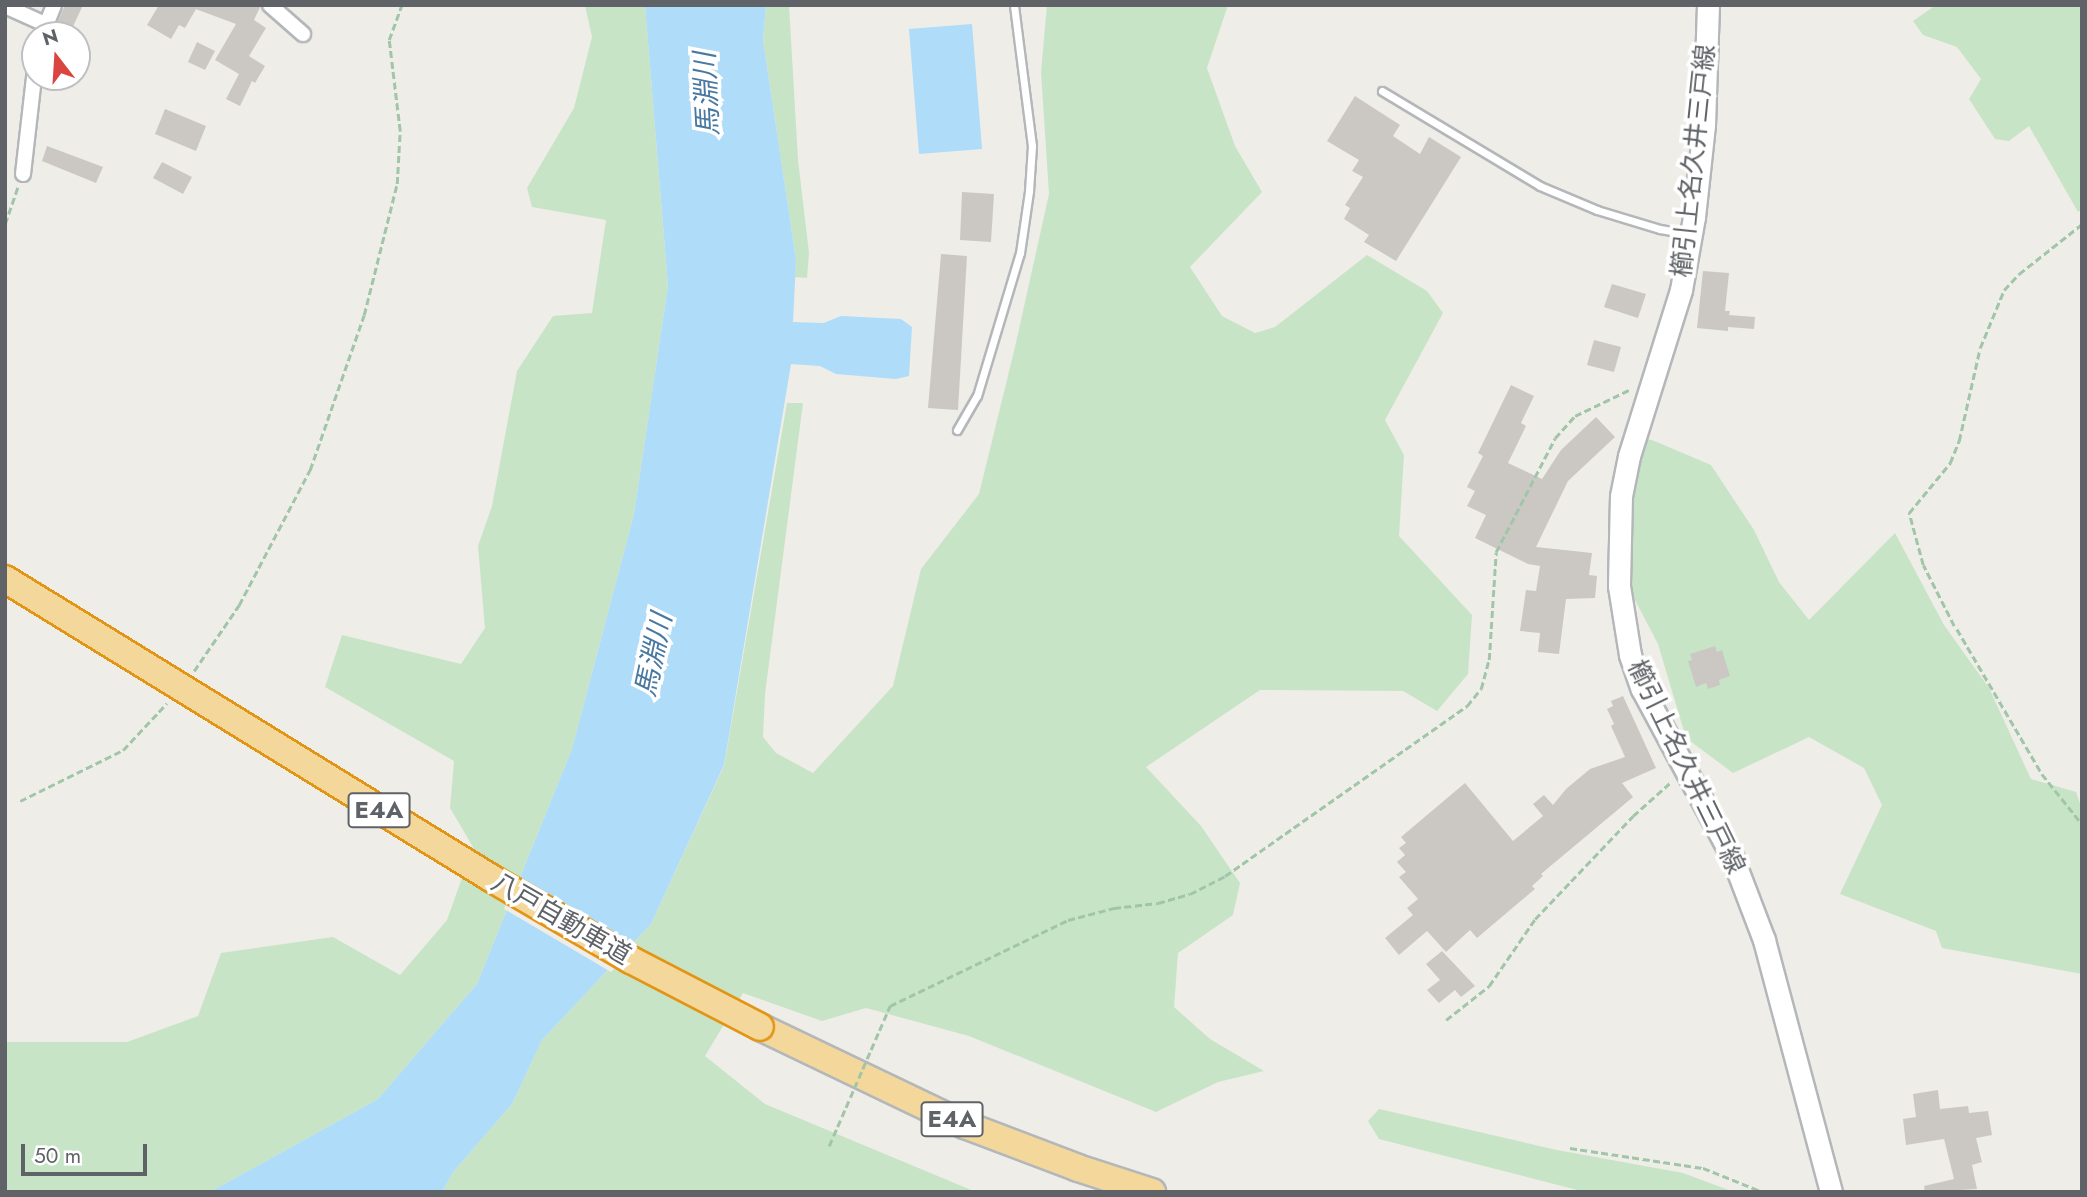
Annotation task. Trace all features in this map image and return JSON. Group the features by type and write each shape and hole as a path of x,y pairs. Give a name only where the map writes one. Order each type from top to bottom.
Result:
{"highway":[{"name":"八戸自動車道","path":"5,579 491,878 759,1035 956,1137 1102,1192"},
{"name":"八戸自動車道","path":"5,595 482,890 621,971 965,1125 1078,1168 1152,1192"}],"main road":[{"name":"櫛引上名久井三戸線","path":"1708,5 1703,125 1691,234 1681,290 1629,456 1621,496 1619,586 1634,667 1650,706 1732,856 1765,940 1831,1192"}],"street":[{"path":"270,5 303,34"},
{"path":"5,6 30,21"},
{"path":"23,174 32,91"}],"lane":[{"path":"957,430 977,396 1020,253 1029,191 1032,146 1014,5"},
{"path":"1382,91 1540,186 1622,218 1660,229 1691,234"}],"path":[{"path":"191,675 239,605 310,470 364,315 397,184 400,131 389,40 402,5"},
{"path":"5,224 23,174"},
{"path":"2082,224 2019,274 2004,290 1980,348 1950,463 1909,513 1923,565 1955,628 2042,774 2082,824"},
{"path":"829,1146 890,1006 1069,920 1114,908 1158,903 1190,894 1225,876 1467,706 1481,689 1489,660 1496,552 1555,438 1576,416 1634,388 1650,386"},
{"path":"20,801 123,750 167,703"},
{"path":"1447,1020 1489,986 1535,919 1633,816 1668,784 1686,772"},
{"path":"1570,1148 1703,1168 1763,1192"}],"green space":[{"path":"585,5 645,5 668,286 634,514 572,749 477,984 378,1099 210,1192 5,1192 5,1042 127,1042 198,1016 221,953 333,937 400,975 447,920 473,847 450,808 454,761 325,687 342,635 461,664 485,628 478,546 492,506 517,371 553,316 592,313 606,220 532,207 527,188 574,108 592,37"},
{"path":"766,5 789,5 798,160 809,253 807,278 795,277 796,260 763,40"},
{"path":"1047,5 1228,5 1207,68 1235,146 1262,192 1190,267 1222,316 1255,333 1275,327 1367,255 1427,291 1443,313 1385,420 1404,455 1399,536 1472,615 1468,674 1437,711 1403,691 1260,690 1146,767 1201,826 1240,883 1233,915 1178,953 1174,1007 1210,1039 1264,1071 1218,1082 1156,1112 969,1036 866,1008 822,1021 743,993 705,1056 765,1104 976,1192 442,1192 453,1172 512,1104 542,1040 651,924 724,766 787,403 803,403 765,694 763,737 776,753 813,773 893,686 921,569 979,494 1015,347 1049,194 1041,72"},
{"path":"1936,5 2082,5 2082,209 2078,212 2029,126 2009,141 1995,139 1969,99 1981,79 1957,47 1923,35 1913,21"},
{"path":"1622,437 1652,440 1711,465 1754,530 1779,582 1809,620 1895,533 1944,625 1989,688 2031,779 2076,792 2082,809 2082,974 1942,948 1936,931 1840,894 1882,805 1864,768 1809,737 1733,773 1686,738 1658,644 1624,579 1612,499"},
{"path":"1379,1109 1557,1150 1683,1173 1734,1192 1585,1192 1379,1139 1368,1121"}],"water":[{"name":"馬淵川","path":"645,5 766,5 763,40 796,260 793,322 824,323 841,316 901,319 912,327 909,376 896,379 836,374 820,366 791,364 724,765 651,924 542,1040 512,1104 453,1172 442,1192 210,1192 378,1099 477,984 572,749 634,514 668,286"},
{"path":"972,24 982,149 919,154 909,29"}],"pier":[{"path":"513,885 630,952 611,972 504,909"}],"building":[{"path":"65,5 83,5 76,21 58,21"},
{"path":"159,5 261,5 254,20 266,28 249,56 265,66 255,83 252,81 240,106 226,99 239,74 215,60 236,24 196,9 185,28 179,25 171,39 147,25"},
{"path":"197,42 215,51 205,70 188,62"},
{"path":"1355,96 1400,125 1393,136 1420,154 1429,137 1461,157 1396,261 1364,242 1369,235 1344,219 1350,208 1345,205 1363,177 1352,171 1359,160 1327,141"},
{"path":"165,109 206,126 196,151 155,134"},
{"path":"47,146 103,167 96,183 42,161"},
{"path":"162,162 192,177 183,194 153,178"},
{"path":"962,192 994,194 991,242 960,240"},
{"path":"941,254 967,256 958,410 928,408"},
{"path":"1703,271 1729,273 1725,311 1730,311 1729,315 1755,317 1754,329 1728,327 1728,331 1697,328"},
{"path":"1612,284 1646,294 1638,318 1604,307"},
{"path":"1594,340 1621,347 1614,372 1587,365"},
{"path":"1511,385 1534,396 1521,423 1526,426 1508,463 1542,479 1561,450 1596,417 1615,437 1568,481 1536,547 1592,553 1589,575 1597,576 1595,598 1566,599 1559,654 1538,652 1540,633 1520,631 1526,590 1536,591 1540,566 1528,564 1475,538 1486,515 1467,506 1475,491 1467,487 1483,456 1478,453"},
{"path":"1715,646 1717,652 1722,650 1730,676 1719,680 1720,685 1708,689 1706,683 1696,687 1688,661 1692,660 1690,654"},
{"path":"1623,696 1656,768 1622,783 1633,797 1541,874 1543,876 1532,886 1535,889 1477,938 1470,930 1446,952 1427,931 1399,955 1385,938 1413,915 1407,908 1418,899 1399,877 1406,872 1397,862 1405,855 1399,848 1406,843 1401,837 1465,783 1513,841 1543,816 1533,804 1544,795 1553,805 1566,789 1590,769 1625,757 1611,726 1614,724 1607,709 1613,706 1611,701"},
{"path":"1442,951 1475,986 1461,997 1455,990 1439,1003 1427,990 1440,980 1426,964"},
{"path":"1938,1090 1940,1109 1968,1106 1969,1113 1988,1111 1992,1135 1976,1138 1982,1162 1972,1165 1977,1189 1925,1192 1924,1186 1954,1179 1944,1139 1906,1145 1903,1119 1916,1117 1913,1094"}]}
